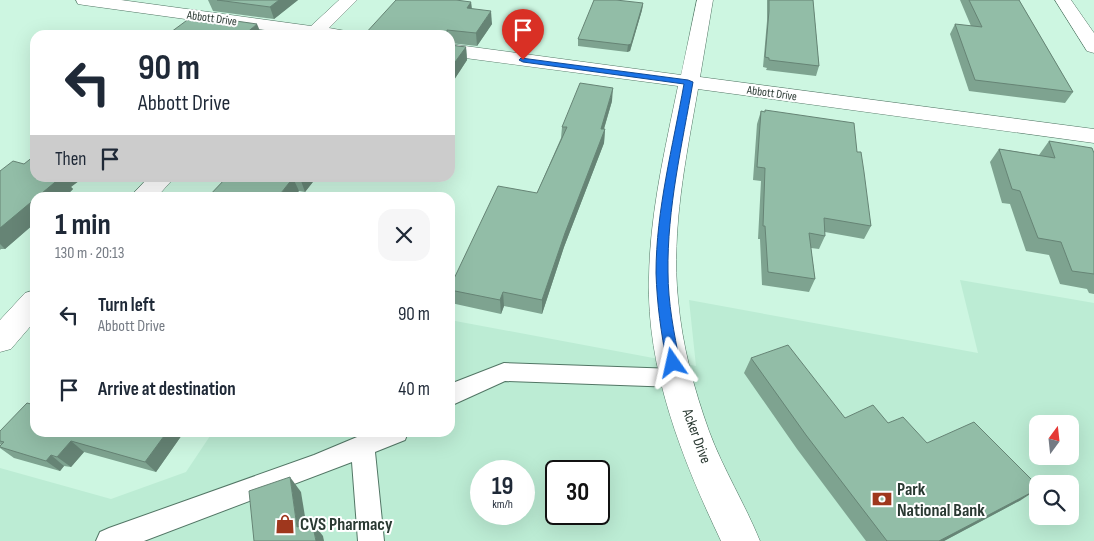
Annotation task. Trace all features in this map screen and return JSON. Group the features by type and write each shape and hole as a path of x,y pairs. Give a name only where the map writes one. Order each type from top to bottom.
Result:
{"street":[{"name":"Abbott Drive","path":"84,0 293,30"},
{"path":"317,30 349,0"},
{"name":"Acker Drive","path":"705,0 688,82 669,196 662,272 665,319 676,378 697,440 722,503 741,541"},
{"path":"1063,0 1094,48"},
{"name":"Abbott Drive","path":"455,51 1094,136"},
{"path":"147,192 158,182"},
{"path":"0,340 30,307"}],"lane":[{"path":"455,393 504,372 676,378"},
{"path":"109,541 363,448 386,437"},
{"path":"363,448 371,541"}],"shaded area":[{"path":"960,280 1094,303 1094,541 0,541 0,468 111,499 186,472 209,437 455,437 455,321 696,366 689,300 978,353"}],"building":[{"path":"217,0 279,0 270,7"},
{"path":"396,0 456,0 471,2 467,8 491,11 476,33 455,30 369,30"},
{"path":"594,0 643,3 631,44 578,39"},
{"path":"769,0 813,0 819,66 769,60 769,58 765,57"},
{"path":"969,0 1019,0 1073,92 975,80 955,24 982,27"},
{"path":"194,15 257,24 250,30 174,30"},
{"path":"455,46 466,47 455,62"},
{"path":"580,83 613,88 601,129 605,129 565,233 542,300 503,292 500,300 455,291 455,276 498,186 537,193 567,127 562,127"},
{"path":"765,110 854,123 857,152 861,152 871,226 824,218 825,236 809,233 815,279 768,272 765,226 763,226 765,168 757,167 761,111 765,112"},
{"path":"1049,141 1092,148 1094,153 1094,274 1072,271 1061,242 1038,238 1020,191 1012,189 999,149 1055,158"},
{"path":"30,159 30,182 55,182 43,192 30,192 30,203 0,228 0,171 13,161 24,164"},
{"path":"222,182 290,182 282,192 213,192"},
{"path":"788,345 845,418 873,405 888,423 903,417 927,443 974,422 1029,477 1029,494 939,541 887,541 806,435 751,358"},
{"path":"27,403 30,404 30,437 163,437 145,462 71,441 57,457 51,455 46,461 0,447 4,442 0,441 0,431"},
{"path":"290,477 297,527 312,522 316,541 254,541 249,491"}],"place":[{"name":"Park National Bank","path":"882,499"},
{"name":"CVS Pharmacy","path":"285,524"}],"route":[{"path":"523,60 688,82 669,196 662,272 665,319 673,363"}]}
